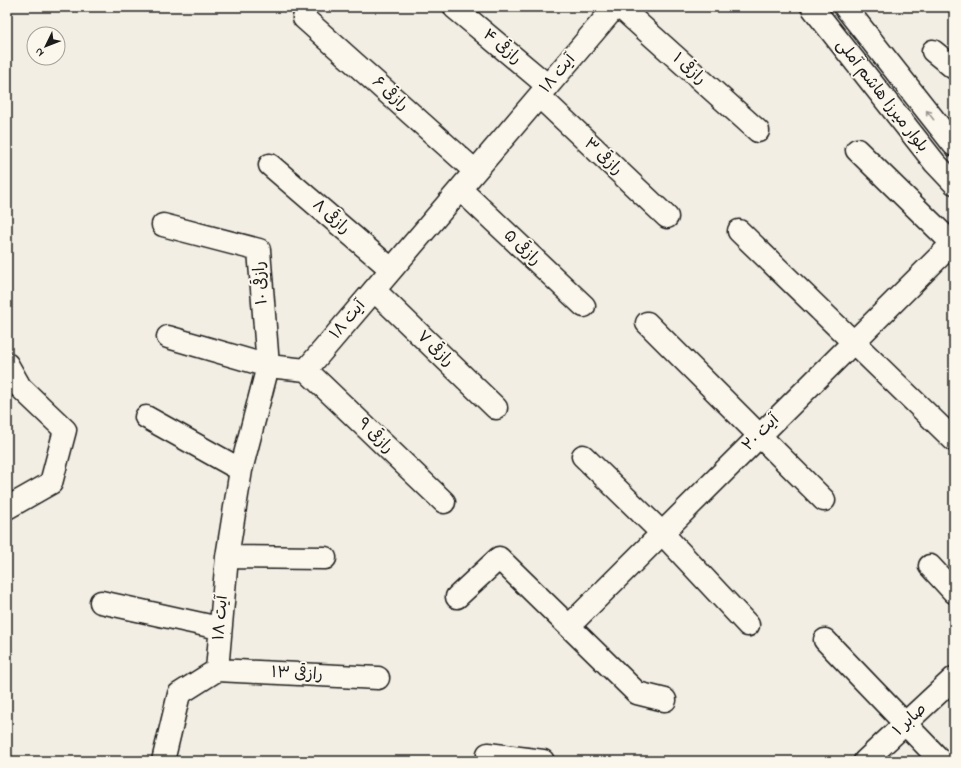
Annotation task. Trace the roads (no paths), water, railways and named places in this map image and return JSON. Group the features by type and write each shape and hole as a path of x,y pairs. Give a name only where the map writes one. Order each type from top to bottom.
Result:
{"street":[{"name":"آیت ۱۸","path":"306,370 615,7"},
{"name":"رازقی ۱","path":"620,7 758,131"},
{"name":"بلوار میرزا هاشم آملی","path":"812,7 935,163 954,183"},
{"name":"بلوار میرزا هاشم آملی","path":"845,7 954,145"},
{"name":"رازقی ۴","path":"455,8 543,91"},
{"name":"رازقی ۶","path":"304,18 475,171"},
{"path":"932,51 954,68"},
{"name":"رازقی ۳","path":"543,91 668,218"},
{"path":"857,150 953,242"},
{"name":"رازقی ۸","path":"270,165 391,269"},
{"name":"رازقی ۵","path":"460,189 584,306"},
{"name":"رازقی ۱۰","path":"163,225 259,250 268,366"},
{"path":"739,231 854,341 954,440"},
{"name":"آیت ۲۰","path":"569,626 953,242"},
{"name":"رازقی ۷","path":"374,290 496,408"},
{"path":"647,323 824,500"},
{"path":"168,337 268,366 306,370"},
{"path":"7,364 20,387 65,430 51,483 7,508"},
{"name":"آیت ۱۸","path":"217,670 219,628 227,557 241,470 268,366"},
{"name":"رازقی ۹","path":"306,370 444,502"},
{"path":"146,418 241,470"},
{"path":"582,456 662,533 748,625"},
{"path":"227,557 325,558"},
{"path":"457,597 499,558 636,693 665,700"},
{"path":"930,566 954,592"},
{"path":"101,602 219,628"},
{"path":"825,640 941,761"},
{"path":"162,761 179,694 217,670"},
{"name":"رازقی ۱۳","path":"217,670 378,678"},
{"name":"صابر ۱","path":"865,761 954,678"},
{"path":"488,754 543,761"}]}
